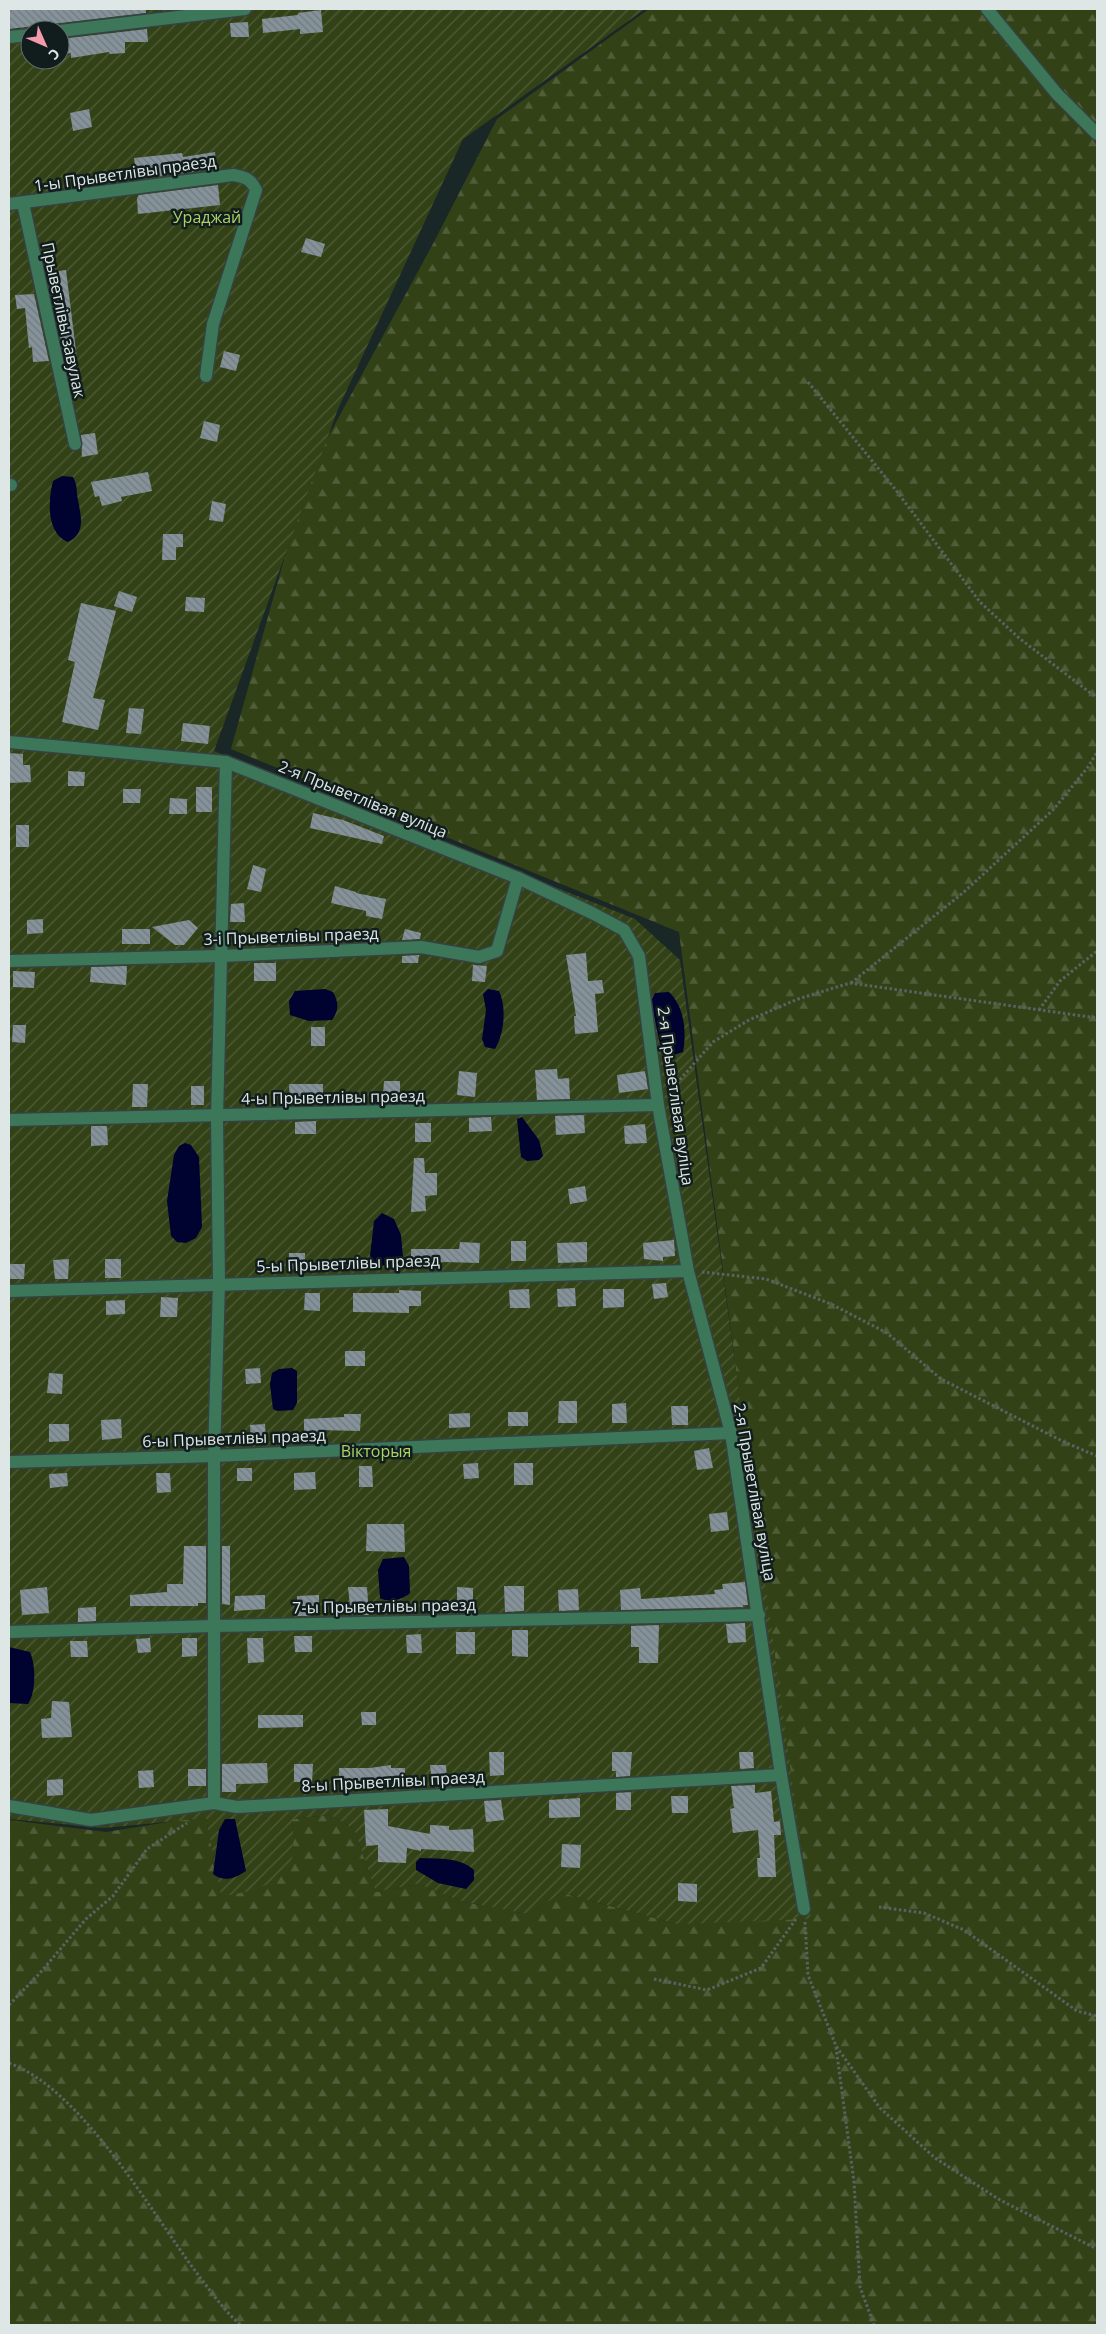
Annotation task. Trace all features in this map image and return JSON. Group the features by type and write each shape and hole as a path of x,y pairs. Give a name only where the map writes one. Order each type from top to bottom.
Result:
{"street":[{"path":"70,30 245,9"},
{"path":"987,9 1057,94 1097,134"},
{"name":"1-ы Прыветлівы праезд","path":"9,204 233,175 245,177 252,182 256,190 213,324 206,376"},
{"name":"Прыветлівы завулак","path":"22,203 74,444"},
{"name":"2-я Прыветлівая вуліца","path":"9,742 226,762 518,878 592,912 624,930 639,956 658,1105 688,1271 731,1433 781,1775 804,1909"},
{"path":"214,1802 214,1456 219,1283 216,1116 226,762"},
{"name":"3-і Прыветлівы праезд","path":"9,961 220,956 421,947 479,957 497,951 518,878"},
{"name":"4-ы Прыветлівы праезд","path":"9,1120 658,1105"},
{"name":"5-ы Прыветлівы праезд","path":"9,1291 219,1283 688,1271"},
{"name":"6-ы Прыветлівы праезд","path":"9,1462 214,1456 731,1433"},
{"name":"7-ы Прыветлівы праезд","path":"9,1632 759,1615"},
{"name":"8-ы Прыветлівы праезд","path":"9,1806 91,1820 214,1802 237,1807 781,1775"}],"path":[{"path":"808,382 895,489 980,602 1019,638 1097,698"},
{"path":"658,1105 712,1042 749,1020 798,999 850,984 964,892 1054,809 1097,752"},
{"path":"1039,1010 1060,982 1097,951"},
{"path":"850,984 1097,1018"},
{"path":"688,1271 766,1279 831,1304 887,1333 941,1379 1064,1442 1097,1456"},
{"path":"9,2005 86,1919 113,1896 147,1849 192,1820"},
{"path":"879,1907 924,1913 964,1930 1078,2011 1097,2016"},
{"path":"654,1979 707,1990 761,1968 804,1909"},
{"path":"804,1909 808,1975 836,2046 880,2108 935,2158 1000,2200 1097,2249"},
{"path":"836,2046 854,2182 860,2287 874,2325"},
{"path":"9,2063 58,2093 90,2128 204,2282 232,2318 241,2325"}],"green space":[{"name":"Вікторыя","path":"9,9 645,9 463,139 338,409 214,751 635,919 680,960 811,1919 677,1924 562,1893 527,1914 464,1902 417,1884 376,1892 354,1829 330,1815 292,1819 293,1854 289,1865 283,1873 265,1886 243,1893 221,1896 206,1818 104,1828 9,1819"},
{"path":"649,9 1097,9 1097,2325 9,2325 9,1820 106,1832 206,1818 221,1896 293,1854 292,1819 330,1815 354,1829 376,1892 417,1884 464,1902 527,1914 562,1893 677,1924 789,1777 679,932 231,749 308,474 434,242 497,119"}],"water":[{"path":"62,476 73,477 75,480 81,518 78,534 68,542 61,538 56,531 50,515 50,497 53,481"},
{"path":"325,989 333,992 337,1003 337,1010 332,1020 309,1021 290,1015 289,1001 295,991"},
{"path":"488,989 499,991 504,1013 501,1036 495,1049 485,1047 482,1039 486,1010 483,994"},
{"path":"669,992 678,1004 681,1012 685,1036 683,1052 667,1057 661,1049 651,1001 655,993"},
{"path":"522,1117 539,1140 543,1156 539,1160 527,1161 521,1157 517,1119"},
{"path":"185,1143 191,1145 199,1157 202,1227 196,1238 186,1243 177,1242 171,1236 167,1201 174,1155 179,1146"},
{"path":"382,1213 394,1219 401,1235 403,1257 392,1266 378,1265 370,1256 374,1221"},
{"path":"292,1368 297,1371 297,1403 293,1410 277,1411 273,1409 270,1384 272,1373 279,1369"},
{"path":"404,1557 409,1566 410,1593 395,1600 380,1598 378,1570 383,1559"},
{"path":"9,1647 30,1652 32,1658 34,1686 28,1704 9,1703"},
{"path":"225,1819 235,1819 246,1871 226,1879 213,1874 219,1830"},
{"path":"420,1858 462,1863 474,1870 474,1880 466,1889 438,1883 416,1870 416,1862"}],"building":[{"path":"146,9 146,13 70,22 70,20 20,20 20,28 9,29 9,10"},
{"path":"321,10 323,32 300,34 300,29 263,33 262,19"},
{"path":"248,22 249,37 231,37 230,23"},
{"path":"147,29 148,42 125,42 125,53 110,54 109,52 71,58 70,38"},
{"path":"89,109 92,127 73,131 70,113"},
{"path":"215,152 217,169 137,179 134,158 182,153 183,157"},
{"path":"218,185 220,205 138,214 137,198 139,195"},
{"path":"306,238 325,244 321,257 301,252"},
{"path":"66,270 77,359 65,360 51,293 53,292 51,272"},
{"path":"34,294 49,361 33,362 32,347 29,348 25,308 17,309 15,295"},
{"path":"224,351 240,355 236,371 220,367"},
{"path":"204,421 220,425 217,442 200,438"},
{"path":"95,433 98,454 82,457 81,435"},
{"path":"148,472 152,491 121,497 122,501 102,506 99,496 95,497 91,482"},
{"path":"212,501 226,504 223,522 209,520"},
{"path":"163,534 183,534 183,547 176,547 176,560 162,560"},
{"path":"119,591 137,597 132,612 114,606"},
{"path":"186,597 205,598 204,612 185,611"},
{"path":"81,603 116,611 93,698 105,700 98,730 62,722 75,662 68,660"},
{"path":"129,708 144,709 141,734 126,733"},
{"path":"183,723 210,726 208,744 181,741"},
{"path":"9,753 23,754 23,765 30,765 31,782 9,783"},
{"path":"68,771 85,772 84,786 68,786"},
{"path":"196,787 212,787 212,812 196,812"},
{"path":"123,789 141,789 140,803 123,803"},
{"path":"170,798 187,799 187,814 169,814"},
{"path":"313,813 343,820 384,836 382,844 310,828"},
{"path":"16,825 29,825 29,847 16,847"},
{"path":"253,865 266,869 261,892 247,889"},
{"path":"335,886 356,893 386,899 382,919 366,916 366,911 331,903"},
{"path":"244,903 245,922 230,922 231,904"},
{"path":"43,919 43,933 27,934 27,920"},
{"path":"189,920 198,928 184,945 175,945 152,927"},
{"path":"122,929 150,929 150,944 122,944"},
{"path":"405,929 421,933 420,939 402,940"},
{"path":"586,953 588,981 602,980 604,993 595,994 598,1032 575,1034 574,1016 576,1016 566,955"},
{"path":"419,955 418,963 402,963 402,956"},
{"path":"254,963 276,963 276,981 254,981"},
{"path":"473,965 487,966 485,982 472,981"},
{"path":"127,966 126,985 90,982 91,967"},
{"path":"13,971 35,972 34,988 13,987"},
{"path":"13,1025 26,1025 25,1043 12,1042"},
{"path":"311,1027 325,1027 325,1046 311,1046"},
{"path":"557,1069 558,1079 569,1078 570,1099 537,1100 535,1070"},
{"path":"459,1071 477,1073 475,1097 457,1095"},
{"path":"645,1071 648,1089 619,1093 617,1075"},
{"path":"384,1081 400,1081 400,1095 383,1094"},
{"path":"133,1084 148,1084 147,1107 132,1107"},
{"path":"289,1084 323,1084 323,1104 290,1104"},
{"path":"191,1086 204,1086 204,1105 191,1105"},
{"path":"584,1115 585,1133 556,1135 555,1116"},
{"path":"491,1117 492,1131 469,1132 469,1118"},
{"path":"316,1121 316,1134 295,1134 295,1122"},
{"path":"415,1123 431,1123 431,1142 415,1142"},
{"path":"645,1124 647,1143 625,1144 624,1126"},
{"path":"91,1126 107,1126 108,1145 91,1146"},
{"path":"414,1158 424,1158 425,1173 437,1173 437,1195 425,1196 426,1211 411,1212"},
{"path":"585,1186 587,1201 570,1204 568,1189"},
{"path":"674,1240 675,1256 663,1257 663,1261 644,1259 643,1243"},
{"path":"511,1241 526,1241 526,1261 511,1261"},
{"path":"460,1242 480,1243 479,1263 445,1262 423,1264 423,1261 411,1261 411,1249 459,1249"},
{"path":"587,1242 587,1262 558,1263 557,1243"},
{"path":"289,1253 305,1253 305,1269 288,1269"},
{"path":"69,1259 68,1279 55,1279 53,1260"},
{"path":"105,1259 121,1259 121,1278 105,1278"},
{"path":"9,1264 25,1264 24,1279 9,1279"},
{"path":"666,1283 668,1297 654,1299 652,1284"},
{"path":"575,1288 576,1306 558,1307 557,1289"},
{"path":"529,1289 530,1308 510,1308 509,1290"},
{"path":"603,1289 624,1289 624,1307 603,1308"},
{"path":"399,1290 421,1291 421,1306 409,1306 409,1313 353,1312 353,1293 399,1293"},
{"path":"305,1293 320,1293 320,1311 304,1310"},
{"path":"161,1297 178,1298 177,1317 160,1317"},
{"path":"125,1300 125,1314 106,1315 106,1301"},
{"path":"345,1351 365,1351 365,1366 345,1366"},
{"path":"260,1368 261,1383 246,1384 245,1369"},
{"path":"49,1373 63,1374 62,1394 47,1393"},
{"path":"559,1401 577,1401 577,1423 558,1423"},
{"path":"626,1403 627,1423 612,1423 612,1404"},
{"path":"671,1406 688,1406 688,1425 672,1425"},
{"path":"508,1412 528,1412 528,1426 508,1426"},
{"path":"470,1413 470,1427 449,1428 449,1414"},
{"path":"344,1414 361,1414 360,1431 319,1430 319,1437 304,1437 304,1419 344,1417"},
{"path":"121,1419 122,1438 102,1440 101,1420"},
{"path":"49,1424 69,1424 69,1441 49,1442"},
{"path":"265,1424 266,1439 251,1439 250,1425"},
{"path":"709,1448 713,1468 697,1470 694,1451"},
{"path":"478,1463 479,1478 464,1479 463,1464"},
{"path":"514,1463 533,1463 533,1485 514,1485"},
{"path":"359,1466 372,1466 373,1487 359,1487"},
{"path":"237,1468 252,1468 252,1481 237,1481"},
{"path":"315,1472 316,1489 294,1490 294,1473"},
{"path":"67,1473 68,1486 50,1488 49,1474"},
{"path":"156,1473 170,1473 171,1492 157,1493"},
{"path":"727,1512 729,1530 711,1532 709,1514"},
{"path":"367,1524 404,1524 405,1552 366,1551"},
{"path":"184,1546 206,1546 206,1603 198,1603 198,1606 130,1606 130,1595 167,1592 167,1584 183,1584"},
{"path":"222,1546 230,1546 230,1605 222,1604"},
{"path":"745,1582 748,1605 743,1605 743,1607 621,1610 620,1590 640,1588 641,1599 715,1594 714,1590 723,1589 722,1584"},
{"path":"504,1586 524,1586 524,1611 505,1612"},
{"path":"47,1587 49,1613 22,1615 20,1590"},
{"path":"348,1587 367,1587 369,1615 351,1615"},
{"path":"457,1587 473,1588 473,1603 457,1603"},
{"path":"578,1589 579,1610 559,1611 558,1590"},
{"path":"265,1595 265,1609 234,1611 235,1596"},
{"path":"319,1595 319,1611 311,1611 311,1616 297,1616 297,1596"},
{"path":"96,1607 96,1621 78,1622 78,1608"},
{"path":"745,1623 746,1642 728,1643 726,1624"},
{"path":"659,1625 658,1663 639,1663 639,1647 631,1647 631,1626"},
{"path":"512,1630 528,1630 528,1657 512,1656"},
{"path":"456,1632 475,1632 475,1654 456,1654"},
{"path":"421,1634 422,1653 407,1653 406,1635"},
{"path":"294,1636 312,1636 312,1652 295,1652"},
{"path":"150,1638 151,1652 138,1653 136,1639"},
{"path":"182,1638 197,1638 197,1656 182,1657"},
{"path":"247,1638 263,1638 264,1662 248,1663"},
{"path":"70,1641 87,1641 88,1657 71,1657"},
{"path":"52,1701 69,1702 72,1737 42,1738 41,1719 51,1718"},
{"path":"361,1712 376,1712 376,1725 362,1725"},
{"path":"258,1715 303,1715 303,1727 258,1728"},
{"path":"489,1752 504,1752 504,1775 490,1776"},
{"path":"612,1752 632,1752 630,1776 616,1777 616,1771 612,1771"},
{"path":"739,1752 753,1752 754,1768 740,1769"},
{"path":"267,1763 268,1783 236,1784 236,1792 222,1792 222,1764"},
{"path":"294,1764 313,1764 312,1782 294,1782"},
{"path":"391,1765 391,1768 405,1768 405,1778 339,1782 339,1768 370,1768"},
{"path":"430,1765 446,1765 447,1782 432,1783"},
{"path":"188,1769 206,1769 206,1786 188,1786"},
{"path":"153,1770 154,1787 139,1788 138,1771"},
{"path":"63,1779 63,1795 47,1796 47,1780"},
{"path":"755,1785 755,1793 771,1791 774,1822 780,1821 781,1835 774,1835 776,1877 758,1877 757,1858 760,1858 758,1830 733,1833 730,1809 734,1808 731,1786"},
{"path":"631,1792 631,1810 616,1810 616,1793"},
{"path":"671,1796 688,1796 688,1813 672,1813"},
{"path":"580,1798 580,1817 549,1818 549,1800"},
{"path":"501,1800 504,1820 486,1822 484,1801"},
{"path":"388,1809 388,1826 430,1834 430,1825 449,1826 449,1830 473,1829 474,1852 421,1849 421,1851 407,1848 406,1863 378,1862 378,1845 366,1846 364,1810"},
{"path":"562,1844 581,1845 580,1868 561,1867"},
{"path":"678,1883 697,1884 697,1902 678,1901"}],"park label":[{"name":"Ураджай","path":"207,217"}]}
